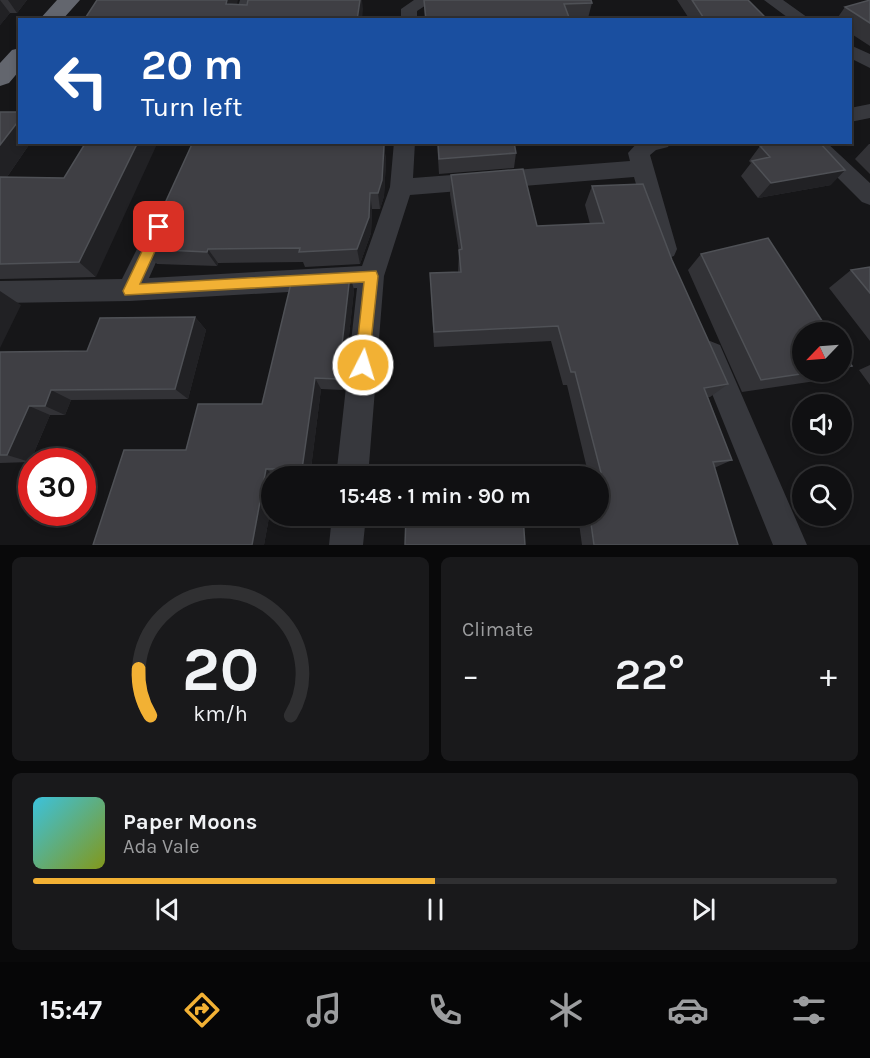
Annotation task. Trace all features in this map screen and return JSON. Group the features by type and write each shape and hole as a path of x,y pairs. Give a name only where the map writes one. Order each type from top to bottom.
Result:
{"highway":[{"path":"52,18 69,0"},
{"path":"0,78 18,57"}],"street":[{"path":"243,18 248,0"},
{"path":"409,18 409,9 426,0"},
{"path":"772,0 800,18"},
{"path":"852,51 870,62"},
{"path":"852,115 870,111"},
{"path":"353,466 371,276 401,187 405,144"},
{"path":"650,144 639,153 666,253 676,275"},
{"path":"814,144 870,196"},
{"path":"401,187 642,168"},
{"path":"130,291 169,206"},
{"path":"0,292 130,291 371,276"},
{"path":"699,330 790,545"},
{"path":"346,545 348,526"}],"building":[{"path":"97,0 227,0 226,4 247,5 248,0 360,0 357,18 85,18"},
{"path":"424,0 591,0 592,3 564,4 569,18 426,18"},
{"path":"692,0 748,0 766,18 704,18"},
{"path":"870,0 870,23 845,7"},
{"path":"0,112 18,112 18,122 0,145"},
{"path":"85,144 137,144 79,262 0,264 0,177 64,178"},
{"path":"192,144 384,145 382,180 378,193 370,193 369,217 357,249 299,252 300,248 208,249 207,252 144,249"},
{"path":"438,144 514,144 516,153 439,159"},
{"path":"821,144 845,170 771,183 752,161 770,157 760,146"},
{"path":"523,169 537,226 604,223 592,186 643,184 672,260 728,384 704,388 732,460 713,462 738,545 594,545 591,526 609,526 609,466 599,466 575,372 571,372 558,326 434,332 430,273 461,272 459,250 462,249 451,175"},
{"path":"768,238 823,322 792,322 792,375 761,380 701,254"},
{"path":"870,267 870,293 851,270"},
{"path":"350,275 338,379 315,378 302,466 261,466 261,496 252,545 93,545 124,450 186,450 198,404 262,404 292,279"},
{"path":"195,317 175,389 51,390 45,406 29,406 7,455 0,455 0,352 87,351 100,318"},
{"path":"406,526 524,526 525,545 405,545"}],"route":[{"path":"159,227 130,291 371,276 363,365"}]}
